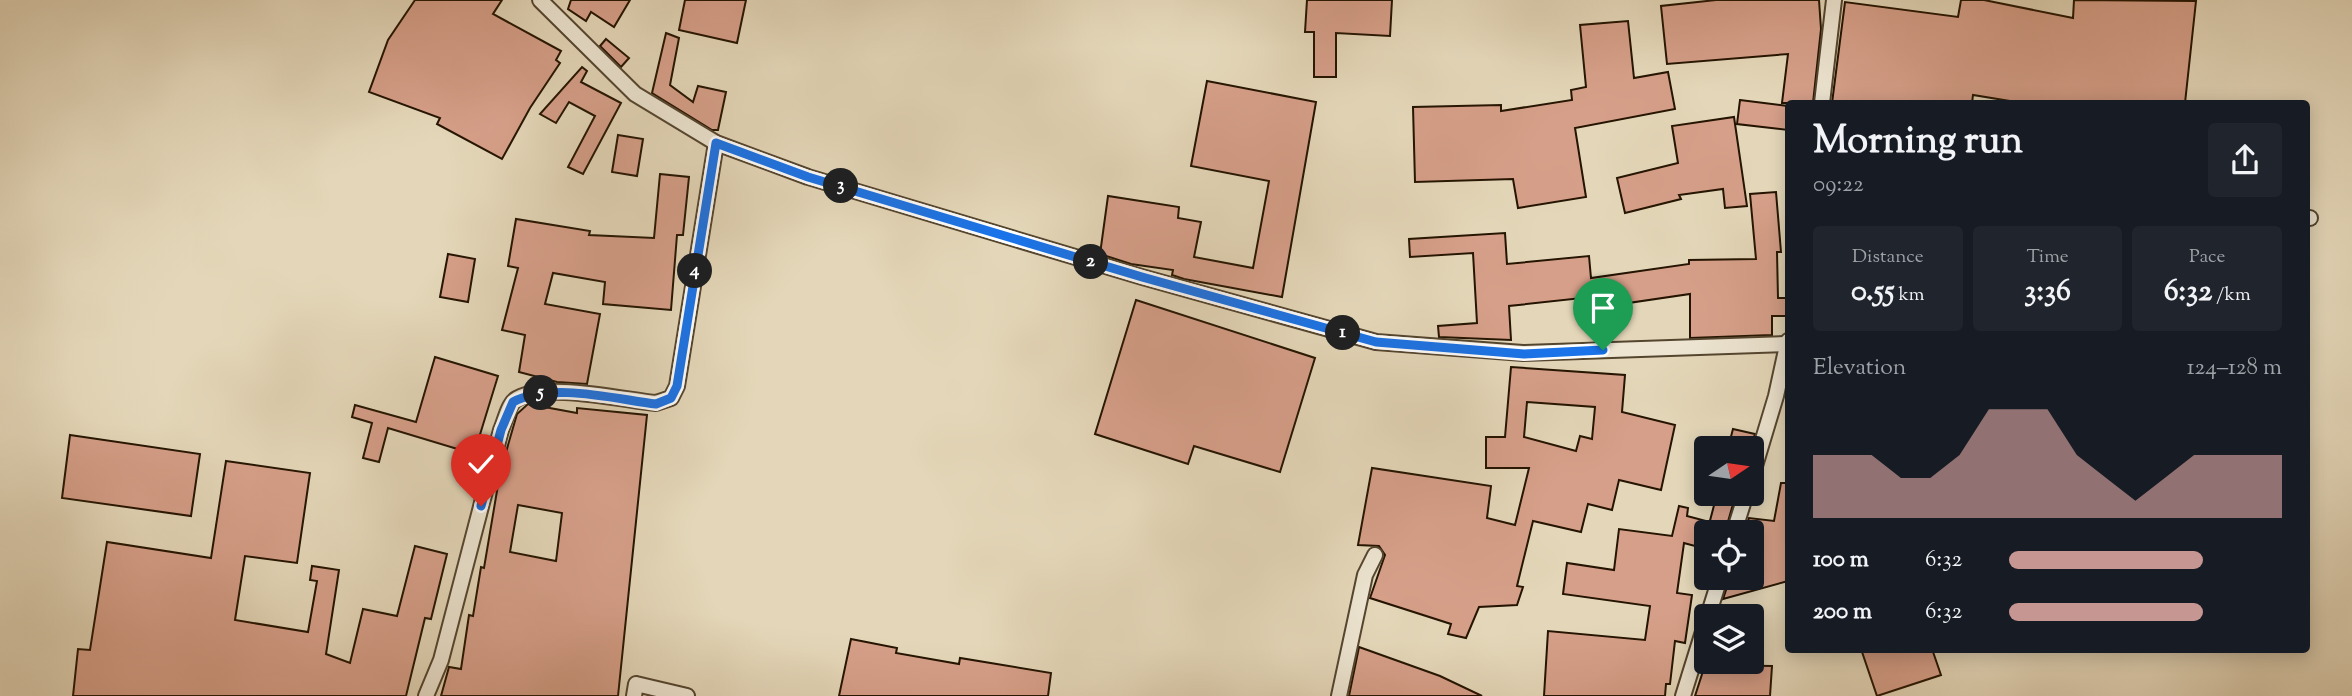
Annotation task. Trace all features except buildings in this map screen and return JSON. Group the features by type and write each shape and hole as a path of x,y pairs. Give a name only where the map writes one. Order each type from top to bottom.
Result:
{"street":[{"path":"540,0 635,94 716,143 808,177 1142,277 1376,342 1524,354 1785,342"},
{"path":"1822,100 1834,0"},
{"path":"426,696 441,660 501,430 513,402 528,393 554,392 656,404 671,398 677,386 716,143"},
{"path":"1764,436 1785,356"},
{"path":"1339,696 1365,575 1375,555"},
{"path":"1684,696 1694,662"},
{"path":"634,696 636,684 687,696"}],"route":[{"path":"481,506 501,430 513,402 528,393 554,392 656,404 671,398 677,386 716,143 808,177 1142,277 1376,342 1524,354 1603,350"}]}
